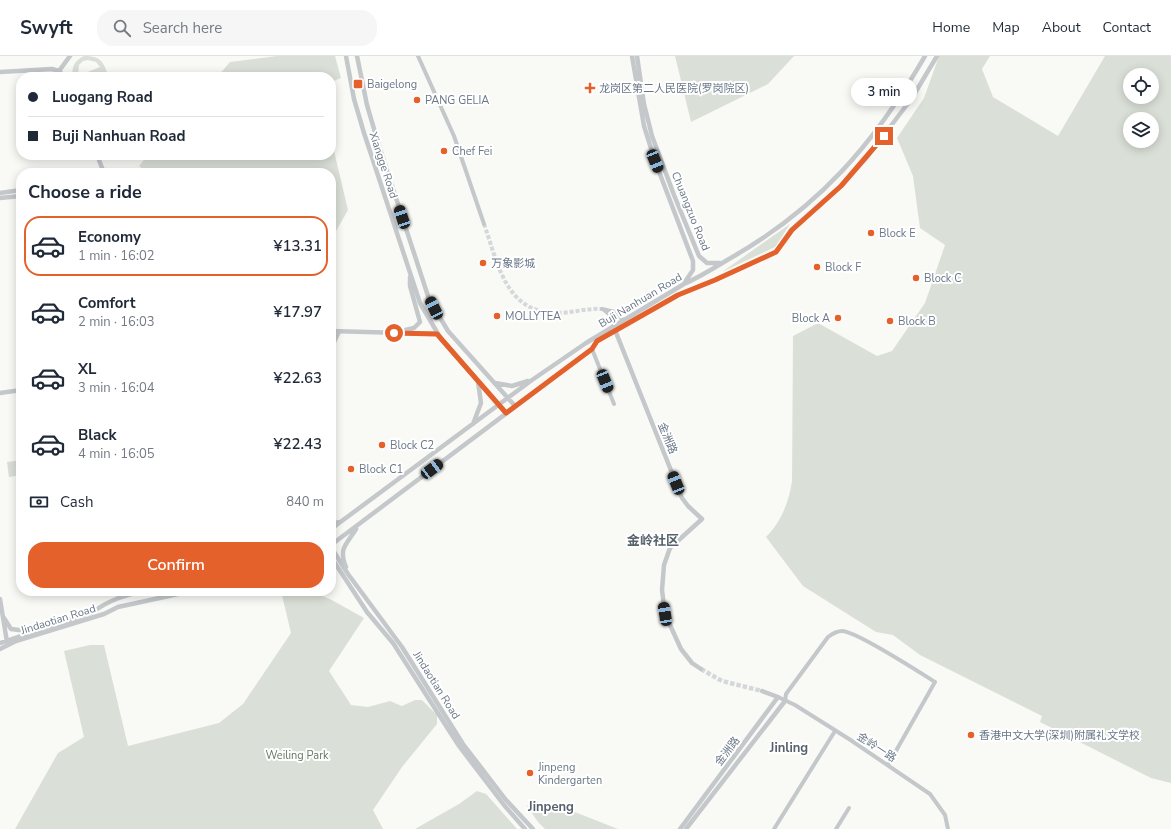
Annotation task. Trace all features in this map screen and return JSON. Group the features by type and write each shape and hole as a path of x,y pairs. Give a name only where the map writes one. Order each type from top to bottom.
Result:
{"street":[{"path":"0,72 52,69 59,71 70,56"},
{"name":"Xiangge Road","path":"346,56 354,99 364,133 420,303 437,334 506,413"},
{"name":"Xiangge Road","path":"357,56 372,124 425,289 434,308 448,331 515,406"},
{"path":"418,56 454,136 484,224"},
{"name":"Chuangzuo Road","path":"632,56 641,114 693,261 693,270 684,284"},
{"name":"Chuangzuo Road","path":"637,56 644,104 658,160 699,256 708,263 722,263"},
{"name":"Buji Nanhuan Road","path":"336,542 592,349 597,341 623,320 772,233 802,210 841,174 882,124 925,56"},
{"name":"Buji Nanhuan Road","path":"336,526 532,380 615,328 678,295 776,252 792,230 841,186 868,156 912,98 937,56"},
{"path":"0,193 16,191"},
{"path":"0,198 16,196"},
{"path":"394,333 414,328 420,322 410,286 410,273"},
{"path":"615,328 610,315 602,309 614,312 623,320"},
{"name":"金洲路","path":"615,328 682,498 702,520 670,548 664,565 662,590 665,614 681,649 692,663 701,669"},
{"path":"336,332 437,334"},
{"path":"336,338 339,332"},
{"path":"592,349 614,404"},
{"path":"472,426 481,403 477,380"},
{"path":"493,382 512,386 532,380"},
{"path":"0,393 16,391"},
{"path":"336,522 345,520"},
{"path":"348,574 343,558 343,550 357,527"},
{"name":"Jindaotian Road","path":"336,554 348,574 400,644 463,744 506,800 533,829"},
{"name":"Jindaotian Road","path":"336,566 367,612 393,643 459,746 504,805 525,829"},
{"name":"Jindaotian Road","path":"2,644 6,640 30,631 93,612 104,604 122,596"},
{"name":"Jindaotian Road","path":"2,644 104,614 118,607 169,596"},
{"path":"0,599 6,640"},
{"path":"2,615 11,629 30,631"},
{"path":"785,700 786,694 828,637 836,632 842,631 861,639 935,682 888,765"},
{"path":"762,691 778,698 786,694"},
{"name":"金洲路","path":"680,829 778,698"},
{"name":"金岭一路","path":"778,698 785,700 835,731 930,794 944,815 948,829"},
{"name":"金洲路","path":"686,829 785,700"},
{"path":"774,829 835,731"},
{"path":"836,829 849,808"}],"green space":[{"path":"84,56 95,57 101,61 107,72 88,72 100,67 96,62 88,60 83,61 79,65 78,72 73,72 73,67 76,62"},
{"path":"277,56 335,56 341,78 336,80 336,72 221,72 230,62"},
{"path":"675,56 794,56 768,84 691,122"},
{"path":"939,56 990,56 982,69 993,97 1058,136 1105,56 1171,56 1171,783 1151,778 1040,722 1042,716 920,655 893,635 876,632 803,586 766,537 776,525 784,511 792,481 793,336 818,323 877,356 892,351 925,303 945,245 920,228 913,176 897,138 924,98"},
{"path":"336,159 348,210 336,231 336,168 142,168 139,166 144,160"},
{"path":"790,224 775,247 722,272"},
{"path":"16,461 16,476 9,477 7,462"},
{"name":"Weiling Park","path":"282,596 322,596 364,618 329,671 351,705 368,707 390,701 402,706 415,700 422,700 437,715 437,724 402,767 373,810 383,829 15,829 58,753 84,737 64,651 90,645 104,645 128,746 219,723 243,704 291,633"},
{"path":"477,791 486,794 517,829 415,829 459,804"},
{"path":"532,804 551,811 557,805 618,829 545,829 527,806"}],"tunnel":[{"path":"484,224 506,283 515,295 526,305 540,311 557,313 602,309"},
{"path":"701,669 722,681 762,691"}],"place":[{"name":"Baigelong","path":"358,84"},
{"name":"龙岗区第二人民医院(罗岗院区)","path":"590,88"},
{"name":"PANG GELIA","path":"417,100"},
{"name":"Chef Fei","path":"444,151"},
{"name":"Block E","path":"871,233"},
{"name":"万象影城","path":"483,263"},
{"name":"Block F","path":"817,267"},
{"name":"Block C","path":"916,278"},
{"name":"MOLLYTEA","path":"497,316"},
{"name":"Block A","path":"838,318"},
{"name":"Block B","path":"890,321"},
{"name":"Block C2","path":"382,445"},
{"name":"Block C1","path":"351,469"},
{"name":"香港中文大学(深圳)附属礼文学校","path":"971,735"},
{"name":"Jinpeng Kindergarten","path":"530,773"}],"district":[{"name":"金岭社区","path":"653,540"},
{"name":"Jinling","path":"789,747"},
{"name":"Jinpeng","path":"551,806"}],"route":[{"path":"394,333 437,334 506,413 592,349 597,341 678,295 776,252 794,227 841,186 884,136"}]}
